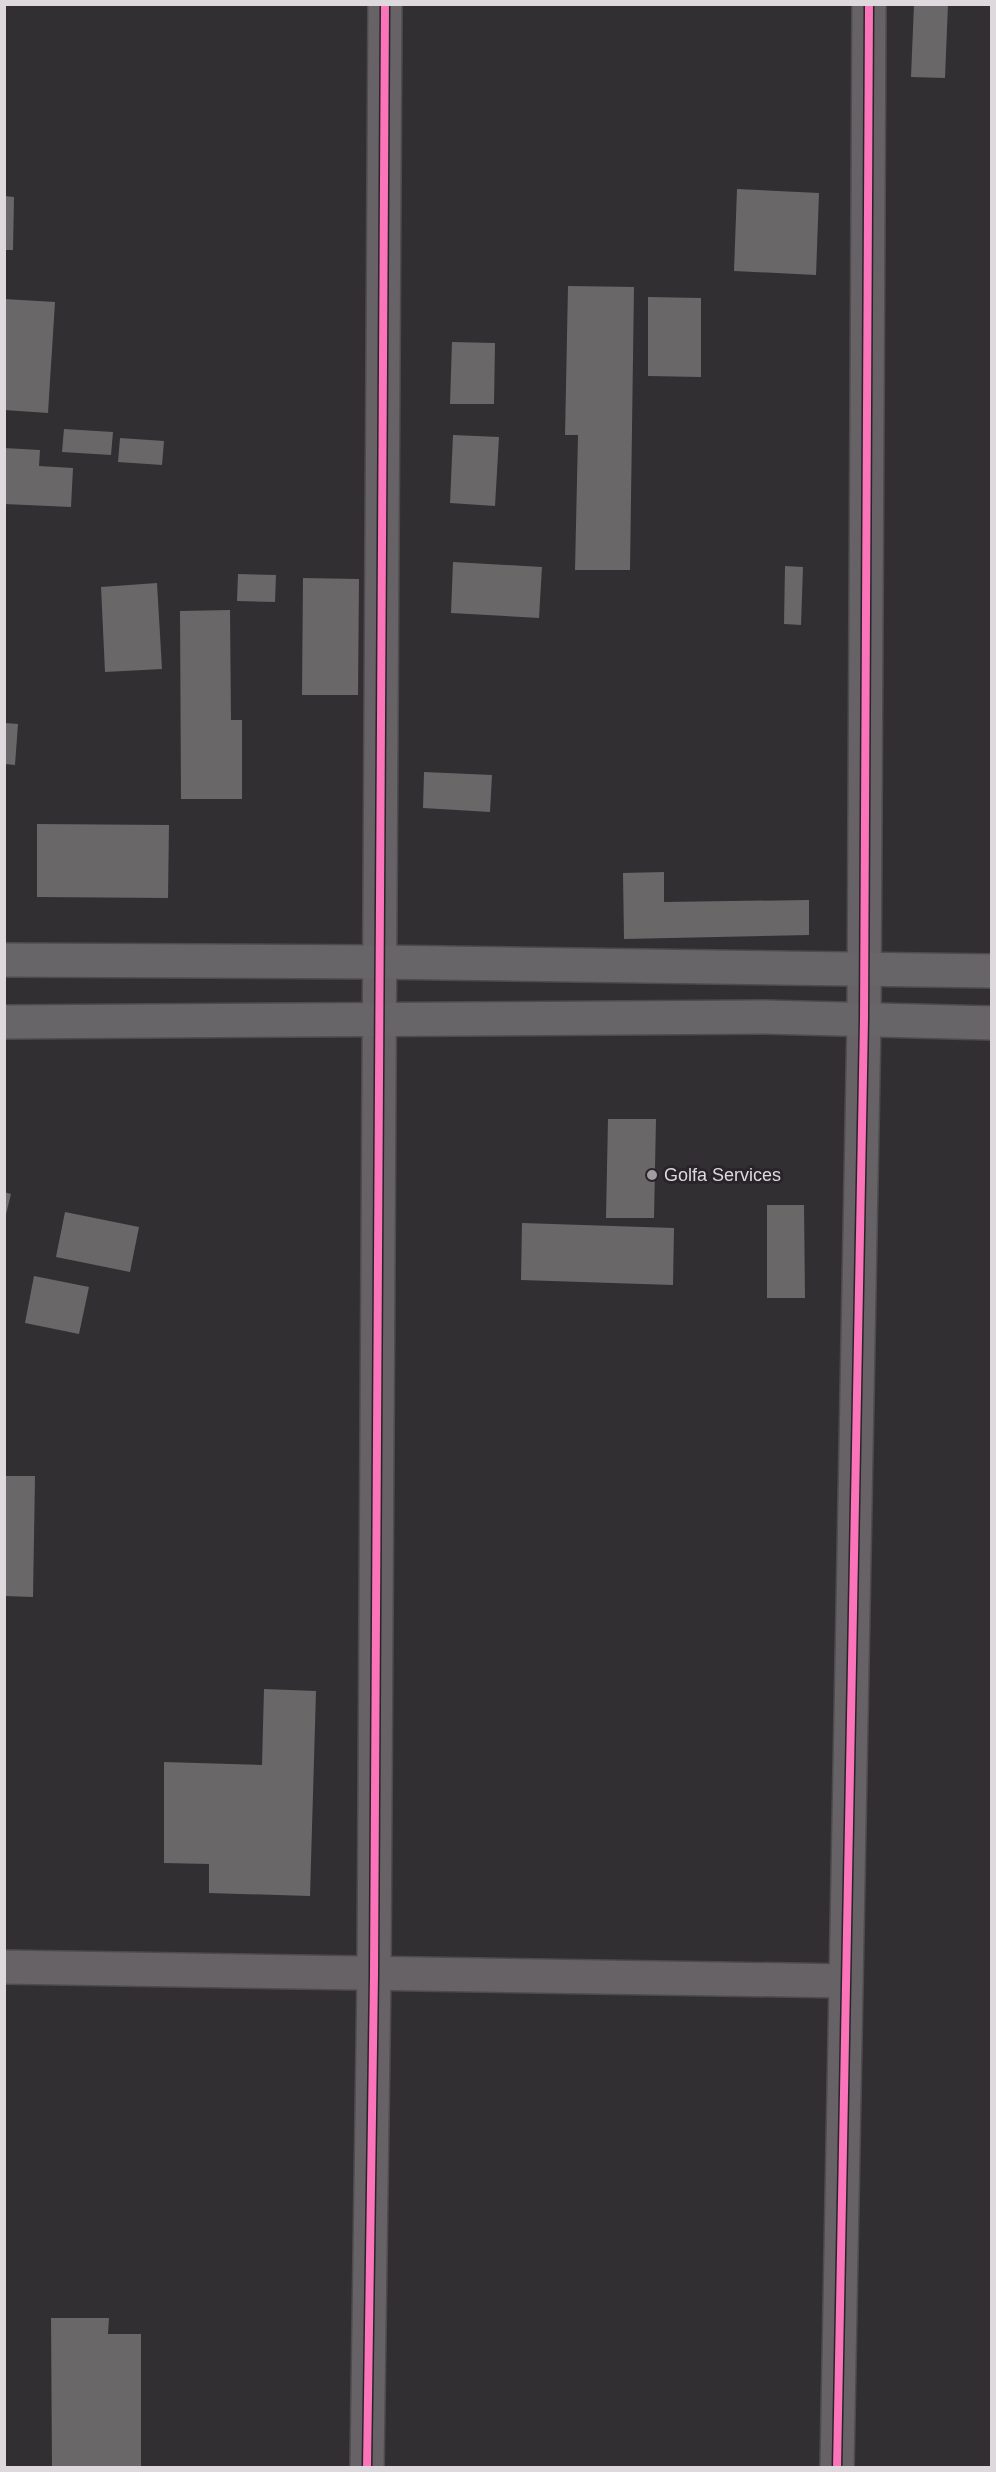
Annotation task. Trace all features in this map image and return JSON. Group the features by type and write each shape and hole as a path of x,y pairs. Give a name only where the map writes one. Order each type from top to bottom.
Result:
{"street":[{"path":"367,2468 374,1975 385,4"},
{"path":"837,2468 864,1019 869,4"},
{"path":"4,960 378,962 992,971"},
{"path":"4,1023 379,1019 864,1019 992,1023"},
{"path":"4,1967 374,1975 846,1981"}],"building":[{"path":"914,4 948,4 945,78 911,77"},
{"path":"737,189 819,193 816,275 734,271"},
{"path":"4,196 14,197 13,250 4,250"},
{"path":"568,286 634,287 630,570 575,570 578,435 565,435"},
{"path":"648,297 701,298 701,377 648,376"},
{"path":"4,299 55,302 48,413 4,410"},
{"path":"452,342 495,343 494,404 450,404"},
{"path":"64,429 113,432 111,455 62,452"},
{"path":"453,435 499,437 495,506 450,503"},
{"path":"120,438 164,441 162,465 118,462"},
{"path":"4,448 40,450 39,466 73,468 71,507 4,504"},
{"path":"453,562 542,567 539,618 451,613"},
{"path":"785,566 803,567 801,625 784,624"},
{"path":"238,574 276,575 275,602 237,601"},
{"path":"303,578 359,579 358,695 302,695"},
{"path":"157,583 162,669 105,672 101,587"},
{"path":"230,610 231,720 242,720 242,799 181,799 180,611"},
{"path":"5,723 18,724 15,765 5,764"},
{"path":"424,772 492,775 490,812 423,808"},
{"path":"37,824 169,825 168,898 37,897"},
{"path":"664,872 664,902 809,900 809,935 624,939 623,873"},
{"path":"608,1119 656,1119 654,1218 606,1218"},
{"path":"4,1192 11,1194 5,1218 4,1217"},
{"path":"767,1205 804,1205 805,1298 767,1298"},
{"path":"65,1212 139,1227 130,1272 56,1257"},
{"path":"522,1223 674,1228 673,1285 521,1280"},
{"path":"34,1276 89,1287 79,1334 25,1323"},
{"path":"4,1476 35,1476 33,1597 4,1596"},
{"path":"264,1689 316,1691 310,1896 209,1893 209,1864 164,1863 164,1762 262,1765"},
{"path":"51,2318 109,2318 108,2334 141,2334 141,2468 52,2468"}],"cycle path":[{"path":"367,2468 374,1975 385,4"},
{"path":"837,2468 864,1019 869,4"}],"place":[{"name":"Golfa Services","path":"652,1175"}]}
